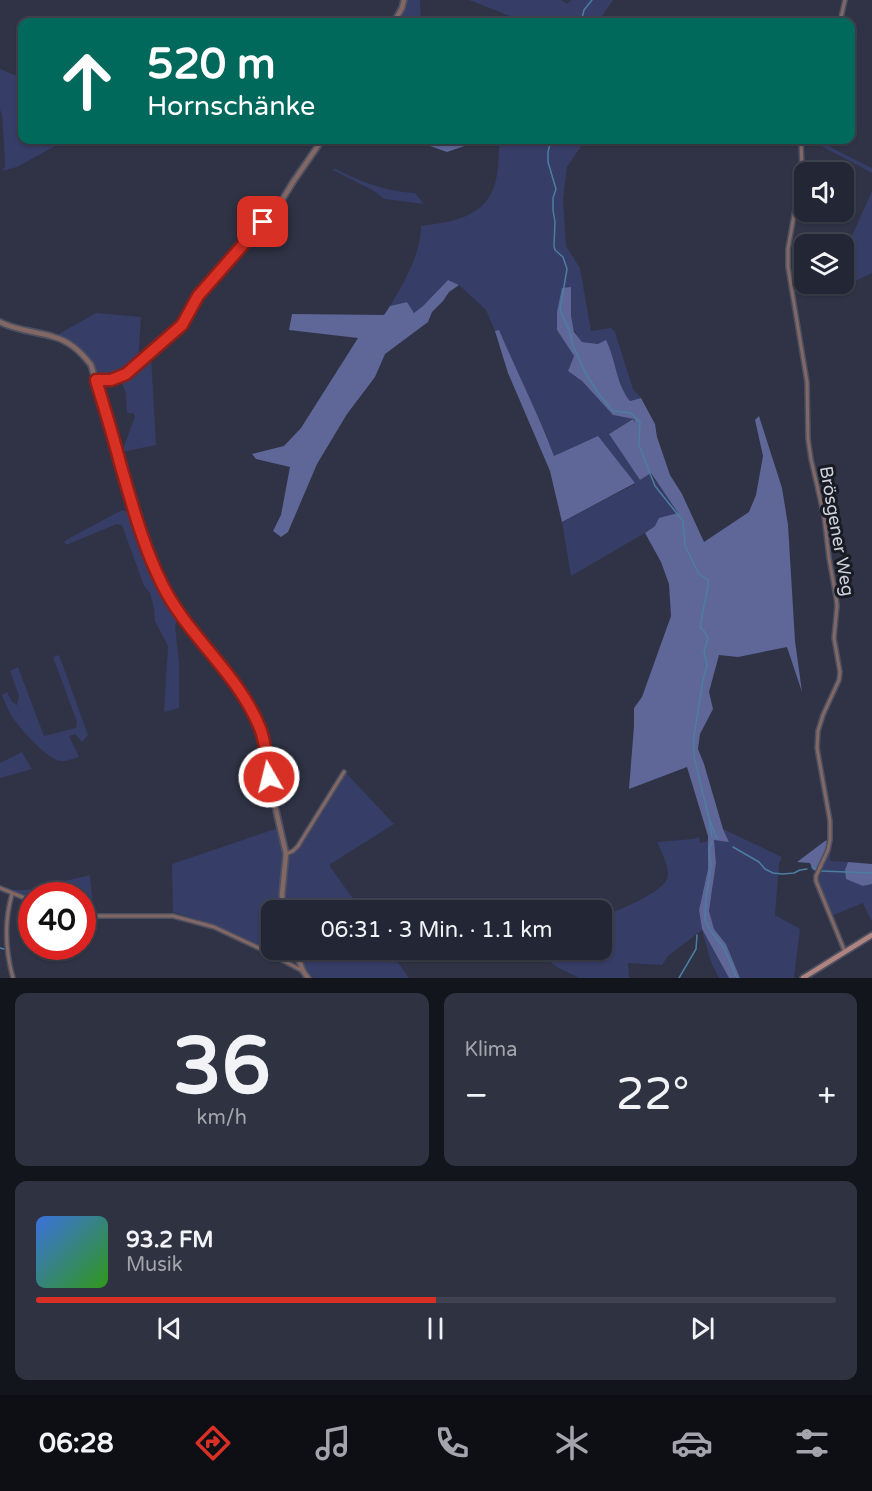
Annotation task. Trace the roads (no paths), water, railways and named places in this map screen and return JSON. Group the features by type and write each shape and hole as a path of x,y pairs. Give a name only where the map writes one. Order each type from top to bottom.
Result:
{"main road":[{"path":"803,978 872,935"}],"street":[{"path":"396,18 404,0"},
{"path":"841,18 845,0"},
{"path":"96,380 118,378 126,374 182,325 202,291 279,205 319,144"},
{"name":"Brösgener Weg","path":"801,144 802,170 788,249 788,267 806,375 808,439 824,516 836,597 834,638 840,672 839,680 818,731 817,748 830,821 830,840 816,881 845,952"},
{"path":"0,322 17,329 57,337 70,345 91,365 147,552 170,597 193,631 238,687 261,729 286,854 282,900"},
{"path":"286,854 298,846 344,772"},
{"path":"0,888 18,896"},
{"path":"12,894 8,908 6,945 13,978"},
{"path":"96,916 173,916 214,927 303,971"},
{"path":"299,960 308,978"}],"waterway":[{"path":"582,18 584,10 592,0"},
{"path":"550,144 548,162 556,189 553,198 554,246 563,257 567,269 560,310 570,332 573,346 585,372 613,411 631,413 640,422 639,445 655,486 683,521 685,545 699,574 708,580 700,627 708,638 704,652 707,665 694,736 694,757 712,837"},
{"path":"710,820 718,838"},
{"path":"712,842 709,848 711,865 705,920 724,948 737,978"},
{"path":"733,847 773,873 794,873 807,869"},
{"path":"812,867 816,869"},
{"path":"821,871 872,873"},
{"path":"679,978 696,949 697,935"},
{"path":"0,948 4,949"}]}
